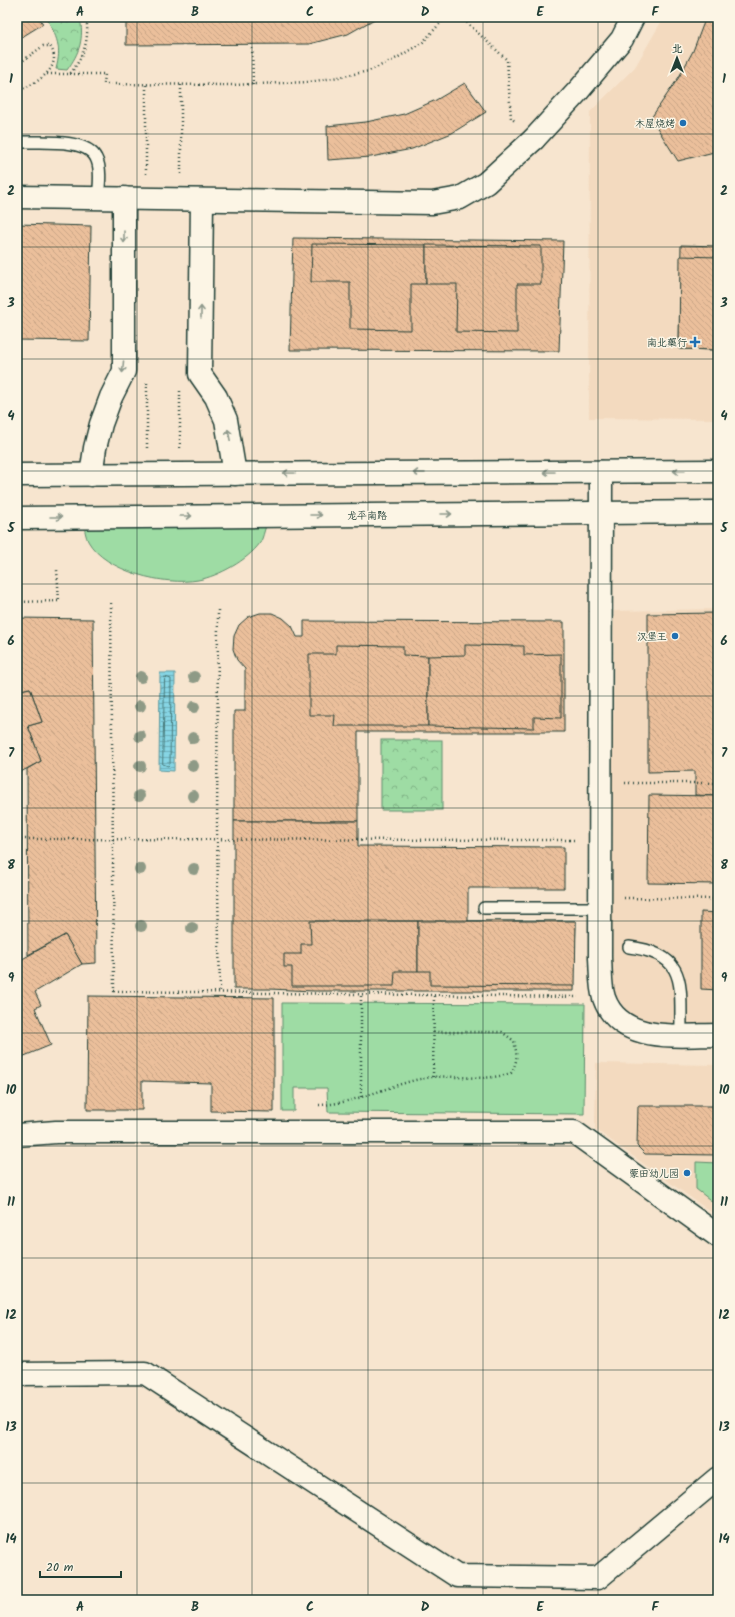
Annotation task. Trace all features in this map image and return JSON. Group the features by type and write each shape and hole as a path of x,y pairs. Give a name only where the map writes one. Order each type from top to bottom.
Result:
{"street":[{"path":"17,197 439,202 460,198 486,183 534,139 579,90 622,39 633,17"},
{"path":"91,475 95,448 101,424 111,398 124,372 124,198"},
{"path":"202,200 200,374 216,397 226,420 235,474"},
{"path":"17,475 718,471"},
{"path":"601,472 600,908 601,978 604,997 610,1011 620,1022 637,1031 656,1035 718,1035"},
{"name":"龙平南路","path":"17,518 718,512"},
{"path":"17,1135 56,1132 574,1132 718,1236"},
{"path":"17,1374 145,1373 457,1576 598,1578 718,1478"}],"lane":[{"path":"17,142 72,143 89,150 96,158 99,168 98,198"},
{"path":"484,908 600,908"},
{"path":"629,947 646,949 664,956 676,971 680,987 681,1035"}],"path":[{"path":"70,74 78,64 86,49 88,28 86,17"},
{"path":"47,74 105,74 104,84 253,84 309,82 369,71 423,42 446,17"},
{"path":"461,17 507,60 511,118 534,139"},
{"path":"252,44 253,84"},
{"path":"17,65 46,45 50,46 54,51 53,64 47,74 32,86 17,91"},
{"path":"17,602 58,601 57,570"},
{"path":"111,603 114,991 582,997"},
{"path":"218,610 217,839 220,992"},
{"path":"623,783 718,783"},
{"path":"17,839 581,840"},
{"path":"622,898 718,899"},
{"path":"360,1098 361,994"},
{"path":"432,1077 434,995"},
{"path":"306,1132 306,1105 343,1103 385,1088 432,1077 498,1078 511,1073 518,1057 514,1040 502,1032 433,1032"}],"shaded area":[{"path":"664,17 718,17 718,419 589,418 590,112 635,67"},
{"path":"718,609 718,1023 655,1023 638,1019 626,1010 615,994 612,962 614,611"},
{"name":"蒙田幼儿园","path":"596,1063 718,1065 718,1217 595,1129"}],"green space":[{"path":"46,17 80,17 80,45 67,70 56,69 59,54 56,36"},
{"path":"266,526 260,543 241,561 215,575 198,580 185,581 170,581 154,578 122,569 96,552 88,541 84,527"},
{"path":"381,740 442,740 442,810 381,810"},
{"path":"282,1003 585,1004 584,1114 328,1112 327,1088 294,1088 294,1111 282,1111"},
{"path":"696,1162 718,1163 718,1206 696,1189"}],"water":[{"path":"160,673 175,673 174,771 159,770"}],"building":[{"path":"17,17 39,17 43,24 17,40"},
{"path":"126,17 378,17 348,34 309,44 126,45"},
{"path":"706,17 718,17 718,151 678,161 651,118 679,77 693,51"},
{"path":"465,83 486,112 452,133 412,149 371,157 328,160 327,126 366,122 404,114 436,100"},
{"path":"17,224 91,226 89,341 17,340"},
{"path":"293,238 563,241 559,351 290,350"},
{"path":"312,244 426,245 426,284 411,284 411,330 350,329 350,282 311,282"},
{"path":"426,245 541,246 541,284 517,284 517,333 456,332 457,284 426,284"},
{"path":"681,245 718,246 718,350 679,349"},
{"path":"680,256 718,257 718,350 679,349"},
{"path":"260,613 272,613 283,618 292,626 297,637 304,637 304,621 564,622 564,732 358,732 358,821 234,821 234,711 245,711 245,669 237,660 233,649 234,636 239,625 248,617"},
{"path":"718,613 718,796 695,795 695,771 648,772 648,614"},
{"path":"17,618 93,619 96,963 82,964 65,935 28,955 27,769 41,761 28,726 42,722 30,688 17,691"},
{"path":"336,645 403,646 403,655 428,656 428,726 334,726 335,715 309,715 309,654 336,654"},
{"path":"465,645 524,646 524,655 561,654 561,718 534,717 534,728 428,726 428,656 465,655"},
{"path":"30,688 42,722 28,726 41,761 17,774 17,691"},
{"path":"649,795 718,796 718,884 648,883"},
{"path":"234,821 358,821 358,846 564,847 564,888 468,888 468,921 576,921 574,991 314,991 234,989"},
{"path":"701,912 718,913 718,990 701,989"},
{"path":"310,921 418,921 418,971 395,971 394,986 292,986 292,967 284,967 284,954 301,954 301,944 311,944"},
{"path":"418,921 576,921 575,986 430,985 430,971 418,971"},
{"path":"65,935 82,964 35,992 41,1005 35,1008 51,1045 17,1059 17,962"},
{"path":"88,996 274,998 274,1112 211,1111 211,1083 142,1081 142,1110 87,1110"},
{"path":"638,1106 718,1106 718,1155 645,1154 637,1146"}],"place":[{"name":"木屋烧烤","path":"683,123"},
{"name":"南北藥行","path":"695,342"},
{"name":"汉堡王","path":"675,636"},
{"name":"蒙田幼儿园","path":"687,1173"}]}
